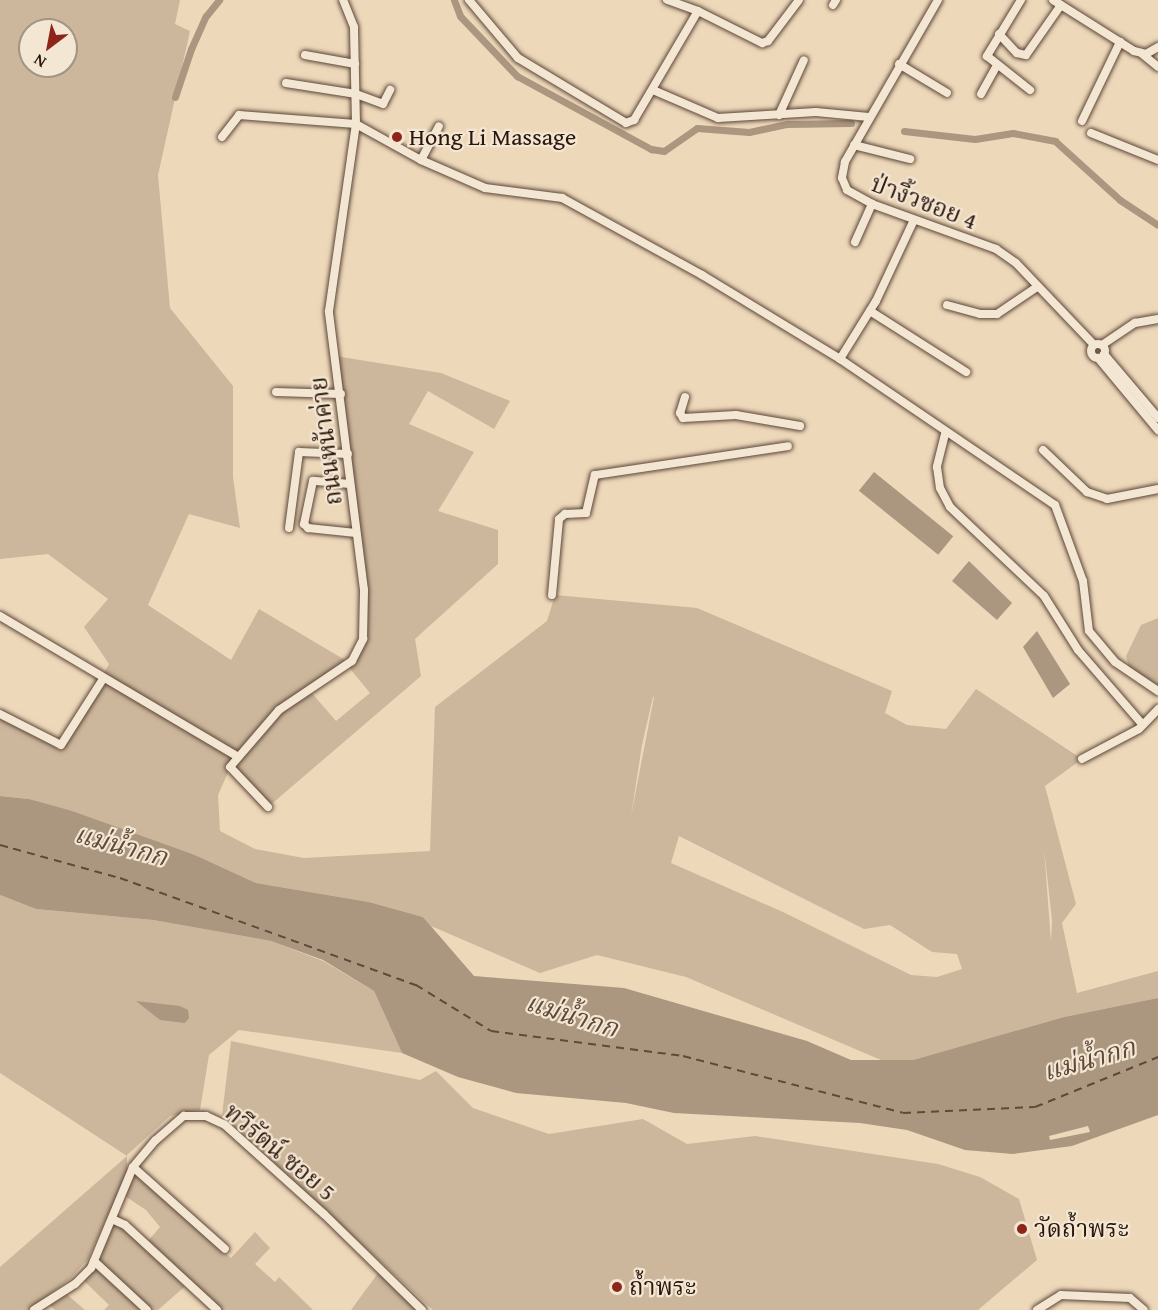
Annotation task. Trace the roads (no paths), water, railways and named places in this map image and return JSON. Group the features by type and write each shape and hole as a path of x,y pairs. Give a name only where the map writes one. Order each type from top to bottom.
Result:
{"street":[{"name":"ถนนหน้าค่าย","path":"237,756 279,710 352,661 363,639 364,590 329,310 356,124 354,27 343,0"},
{"path":"469,0 518,58 626,123 634,120 698,11"},
{"path":"667,0 698,11 762,43 768,41 799,0"},
{"name":"ป่างิ้วซอย 4","path":"938,0 898,64 869,117 842,178 855,196 872,204 996,249 1016,263 1100,350"},
{"path":"1022,0 987,54 997,65 1030,90"},
{"path":"1053,0 1141,53 1158,67"},
{"path":"999,34 1017,53 1026,55 1061,5"},
{"path":"1082,121 1120,42"},
{"path":"1141,53 1158,47"},
{"path":"305,55 355,64"},
{"path":"779,115 804,60"},
{"path":"898,64 947,93"},
{"path":"981,94 997,65"},
{"path":"286,83 356,94 382,104 390,90"},
{"path":"653,90 718,118 816,112 869,117"},
{"path":"222,136 239,115 356,124 421,160 485,188 562,198 702,275 840,359 945,434 1055,505 1083,581 1089,631 1115,662 1158,691"},
{"path":"421,160 440,126"},
{"path":"1091,133 1158,160"},
{"path":"855,145 910,159"},
{"path":"855,242 872,204"},
{"path":"840,359 870,311 914,220"},
{"path":"947,305 980,315 997,314 1037,287"},
{"path":"870,311 966,372"},
{"path":"1100,350 1135,324 1158,319"},
{"path":"1100,350 1158,418"},
{"path":"1100,350 1158,430"},
{"path":"276,392 341,394"},
{"path":"685,397 680,413 683,418 736,415 800,426"},
{"path":"945,434 937,467 940,488 950,507 1044,596 1078,650 1143,725"},
{"path":"552,595 559,519 565,514 586,513 595,475 788,446"},
{"path":"1043,450 1087,492 1107,499 1158,489"},
{"path":"289,528 299,452 348,454"},
{"path":"350,484 314,481 304,524 308,528 356,532"},
{"path":"0,616 103,679 237,756 230,767 268,807"},
{"path":"0,714 61,746 103,679"},
{"path":"1082,759 1143,725 1158,709"},
{"name":"ทวีรัตน์ ซอย 5","path":"34,1310 75,1284 94,1261 133,1167 156,1140 184,1116 206,1116 225,1125 324,1214 422,1310"},
{"path":"133,1167 225,1249"},
{"path":"111,1219 125,1225 217,1310"},
{"path":"94,1261 147,1310"},
{"path":"1037,1310 1061,1295 1071,1295 1130,1298 1143,1310"}],"water":[{"path":"874,472 953,536 938,555 859,491"},
{"path":"969,561 1012,603 997,620 952,581"},
{"path":"1037,631 1070,684 1053,698 1023,647"},
{"name":"แม่น้ำกก","path":"0,796 29,799 72,811 195,855 256,883 369,902 423,917 474,976 624,988 807,1041 851,1060 913,1060 1064,1017 1158,998 1158,1115 1072,1146 1013,1154 965,1150 907,1130 860,1123 674,1113 626,1103 516,1093 458,1077 402,1053 374,991 323,960 271,941 153,920 36,909 0,895"},
{"path":"136,1001 180,1006 188,1010 189,1018 185,1023 160,1020"}],"waterway":[{"path":"175,97 191,49 206,16 219,0"},
{"path":"454,0 460,16 517,76 651,149 664,151 697,128 749,132 787,124 851,123"},
{"path":"904,131 975,139 1013,133 1055,141 1120,200 1158,225"}],"place":[{"name":"Hong Li Massage","path":"397,137"},
{"name":"วัดถ้ำพระ","path":"1022,1229"},
{"name":"ถ้ำพระ","path":"617,1287"}]}
